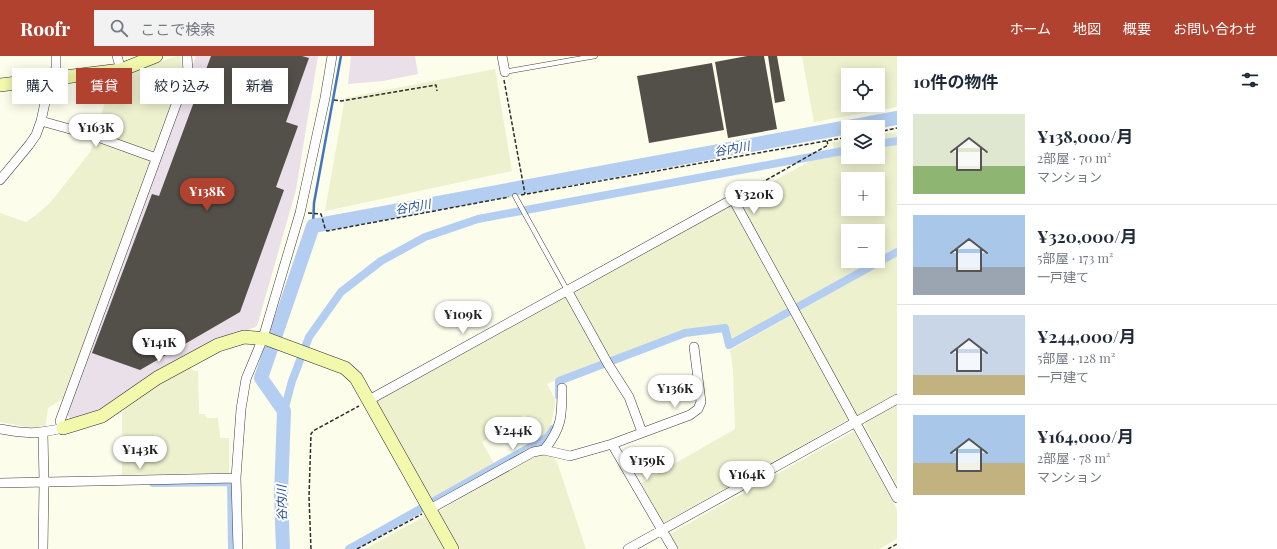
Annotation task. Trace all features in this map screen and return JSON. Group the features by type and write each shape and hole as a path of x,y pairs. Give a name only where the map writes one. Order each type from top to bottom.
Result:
{"street":[{"path":"56,56 56,68"},
{"path":"117,56 120,68"},
{"path":"126,68 156,56"},
{"path":"63,428 60,421 188,72 187,56"},
{"path":"238,549 236,478 241,409 246,379 270,340 300,213 325,98 332,56"},
{"path":"502,56 504,73"},
{"path":"0,85 12,84"},
{"path":"0,180 36,135 45,104"},
{"path":"41,121 95,136 156,158"},
{"path":"369,400 733,198 897,498"},
{"path":"567,290 608,364 629,397 642,432"},
{"path":"0,429 22,433 43,433 102,416 158,378 218,345 244,337 270,340 345,368 356,378 452,549"},
{"path":"430,509 533,452 544,450 570,456 612,444 690,415 698,409 701,402 694,347"},
{"path":"544,450 555,435 559,425 562,408 562,388"},
{"path":"628,549 897,399"},
{"path":"43,433 43,549"},
{"path":"612,444 673,549"},
{"path":"0,483 236,478"}],"lane":[{"path":"504,73 595,56"},
{"path":"516,196 567,290"}],"path":[{"path":"504,73 525,193"},
{"path":"337,100 341,101 436,85 437,91"},
{"path":"885,131 897,128"},
{"path":"304,213 321,214 327,231 516,196 525,193 841,138"},
{"path":"733,198 828,145 827,141"},
{"path":"311,549 309,496 311,434 369,400"},
{"path":"357,549 430,509"},
{"path":"888,549 897,544"}],"shaded area":[{"path":"196,56 318,56 296,190 257,326 187,356 103,410 72,421 67,414 179,104 224,104 224,68 192,68"},
{"path":"351,56 415,56 418,74 383,81 348,84"}],"green space":[{"path":"180,56 182,68 142,68"},
{"path":"802,56 897,56 897,107 885,109 885,68 841,68 841,112 869,112 814,122"},
{"path":"140,69 140,104 172,104 154,153 101,135 102,132 97,127 105,104 132,104 132,71"},
{"path":"495,69 512,171 325,211 345,98"},
{"path":"897,132 897,248 885,255 885,224 841,224 841,268 862,268 797,305 737,201 834,148 832,142 841,141 841,164 885,164 885,134"},
{"path":"103,142 152,160 64,398 48,408 45,429 0,422 0,213 26,222 36,215 51,202 90,152 94,144"},
{"path":"731,204 788,309 731,340 728,325 681,331 610,358 573,291"},
{"path":"897,256 897,394 858,416 799,311 876,268 885,268 885,263"},
{"path":"565,296 602,360 547,384 555,399 555,405 548,432 540,440 525,415 511,421 514,425 482,442 494,464 430,499 376,400"},
{"path":"792,315 849,419 663,523 641,483 735,429 733,369 730,350"},
{"path":"190,368 194,371 198,371 199,414 205,414 206,418 218,418 220,438 229,438 229,473 122,475 122,412 158,385"},
{"path":"897,403 897,485 865,426 866,420"},
{"path":"854,431 897,509 897,539 879,549 678,549 670,534"},
{"path":"546,455 553,457 557,462 586,549 460,549 439,511 532,458"},
{"path":"427,515 446,549 365,549"}],"building":[{"path":"211,56 302,56 309,58 286,122 298,126 276,187 284,190 240,312 140,370 92,353 152,194 159,196 193,104 224,104 224,68 207,68"},
{"path":"747,56 764,56 777,129 728,138 715,62"},
{"path":"768,56 777,56 785,101 775,103"},
{"path":"712,63 724,130 649,143 637,76"}],"waterway":[{"path":"313,226 314,203 341,56"},
{"name":"谷内川","path":"885,120 897,118"},
{"name":"谷内川","path":"283,549 281,495 284,411 261,378 313,226 841,128"},
{"path":"885,143 897,141"},
{"path":"284,411 292,381 309,337 341,292 381,261 425,237 478,219 841,151"},
{"path":"559,396 559,381 685,333 725,328 729,345 897,252"},
{"path":"349,549 548,437 553,429"},
{"path":"153,483 231,482 232,549"}]}
